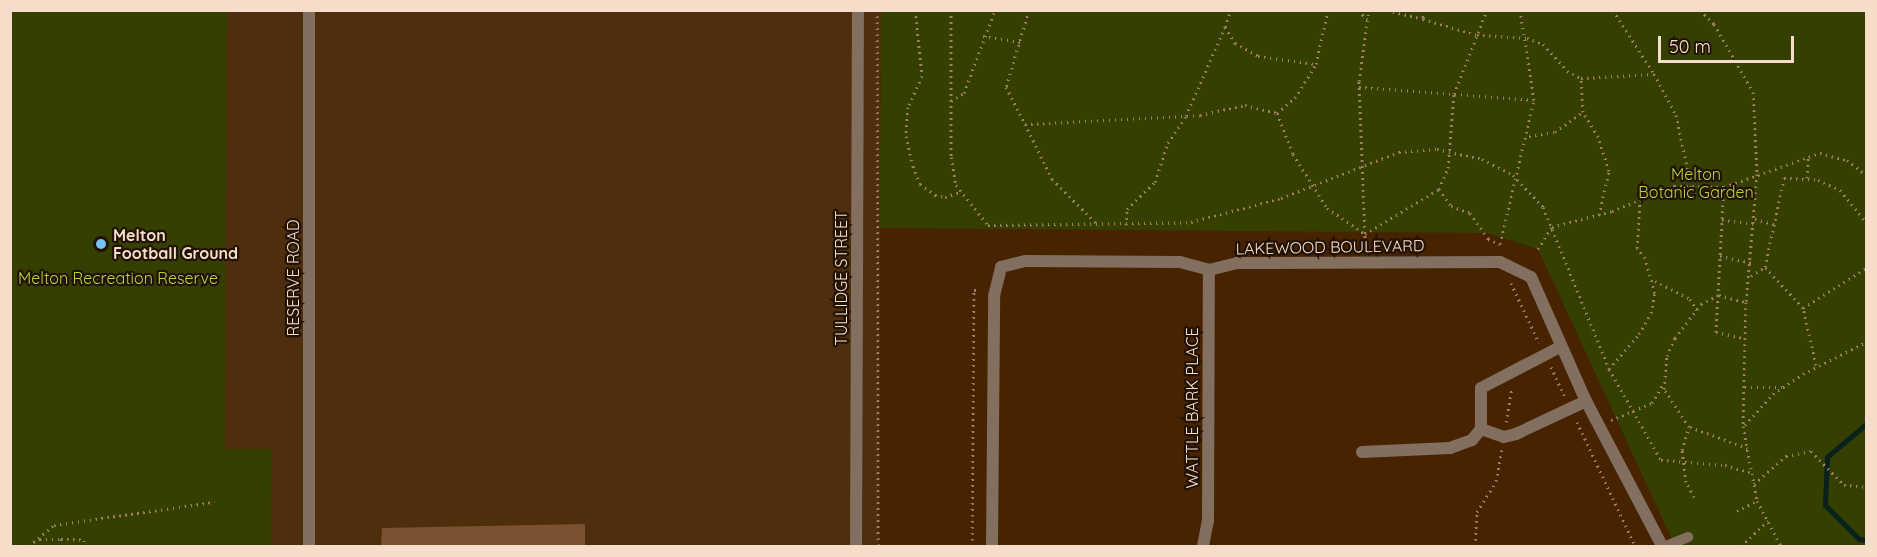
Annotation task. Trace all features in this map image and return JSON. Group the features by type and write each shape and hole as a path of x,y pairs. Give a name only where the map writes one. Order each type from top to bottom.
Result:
{"street":[{"name":"RESERVE ROAD","path":"309,10 309,546"},
{"name":"TULLIDGE STREET","path":"856,546 858,10"},
{"name":"LAKEWOOD BOULEVARD","path":"992,546 996,291 1001,267 1025,261 1180,262 1209,270 1237,263 1500,262 1531,277 1560,347 1586,401 1601,424 1664,546"},
{"name":"WATTLE BARK PLACE","path":"1203,546 1208,521 1209,270"},
{"path":"1362,452 1450,447 1472,440 1481,429 1481,388 1560,347"},
{"path":"1481,429 1504,437 1586,401"}],"lane":[{"path":"1664,546 1688,537"}],"path":[{"path":"877,10 878,546"},
{"path":"915,10 922,76 908,107 906,136 913,166 920,184 934,195 945,197 960,192"},
{"path":"951,10 951,157 960,192 988,225 1100,226 1202,219 1247,209 1399,152 1449,151 1482,159 1518,181 1543,207 1609,369 1661,460 1686,465 1725,465 1751,473"},
{"path":"951,101 964,93 983,36 995,10"},
{"path":"1029,10 1006,87 1052,179 1100,226"},
{"path":"1126,225 1127,208 1155,182 1168,143 1186,116 1226,27 1231,10"},
{"path":"1277,113 1295,98 1316,64 1328,10"},
{"path":"1358,10 1367,19"},
{"path":"1365,263 1359,87 1369,10"},
{"path":"1387,10 1477,35 1527,38 1543,44 1567,71 1581,78 1654,74"},
{"path":"1423,20 1424,10"},
{"path":"1365,234 1439,189 1449,151 1454,94 1487,10"},
{"path":"1500,262 1500,244 1529,136 1534,100 1527,38 1520,10"},
{"path":"1613,10 1654,74 1676,115 1691,186"},
{"path":"1700,10 1714,24 1753,92 1757,174 1753,263 1746,302 1743,426 1757,501 1781,546"},
{"path":"1226,27 1235,43 1258,56 1316,64"},
{"path":"983,36 1021,42"},
{"path":"1581,78 1583,112 1598,137 1609,171 1599,215"},
{"path":"1359,87 1534,100"},
{"path":"1025,124 1186,116 1245,105 1277,113"},
{"path":"1529,136 1555,132 1583,112"},
{"path":"1277,113 1293,154 1327,208 1365,234"},
{"path":"1538,249 1552,227 1599,215 1674,186 1724,188 1757,174 1820,153 1846,160 1866,175"},
{"path":"1807,178 1808,156"},
{"path":"1750,277 1765,267 1784,178 1807,178 1840,190 1866,222"},
{"path":"1724,188 1716,332 1745,338"},
{"path":"1439,189 1451,206 1470,213 1488,239 1500,244"},
{"path":"1609,369 1651,313 1654,281 1637,248 1640,200"},
{"path":"1755,219 1774,224"},
{"path":"1722,220 1755,224"},
{"path":"1720,256 1753,263"},
{"path":"1765,267 1803,308 1816,365"},
{"path":"1803,308 1866,268"},
{"path":"1508,277 1635,546"},
{"path":"1654,281 1690,298 1697,310"},
{"path":"972,546 974,290 996,291"},
{"path":"1601,424 1652,403 1664,384 1675,338 1697,310 1718,295 1746,302"},
{"path":"1743,426 1784,387 1816,365 1866,342"},
{"path":"1542,374 1552,370"},
{"path":"1475,546 1477,512 1496,481 1513,386 1523,382"},
{"path":"1664,384 1689,427 1747,448"},
{"path":"1744,387 1784,387"},
{"path":"1689,427 1682,450 1686,465 1686,482 1694,497"},
{"path":"1753,485 1786,456 1811,451 1844,485 1866,487"},
{"path":"1737,511 1757,501"},
{"path":"29,546 54,525 214,502"},
{"path":"1742,546 1768,521"},
{"path":"40,546 40,539 84,540 84,546"},
{"path":"61,539 61,546"}],"shaded area":[{"path":"227,11 881,11 879,546 225,546"}],"green space":[{"name":"Melton Recreation Reserve","path":"10,11 227,11 225,449 272,449 271,546 11,546"},
{"name":"Melton Botanic Garden","path":"881,11 1866,11 1866,546 1675,546 1538,249 1488,233 880,228"}],"building":[{"path":"585,524 585,546 381,546 382,528"}],"waterway":[{"path":"1866,424 1827,457 1825,505 1859,539 1866,540"}],"place":[{"name":"Melton Football Ground","path":"101,244"}]}
